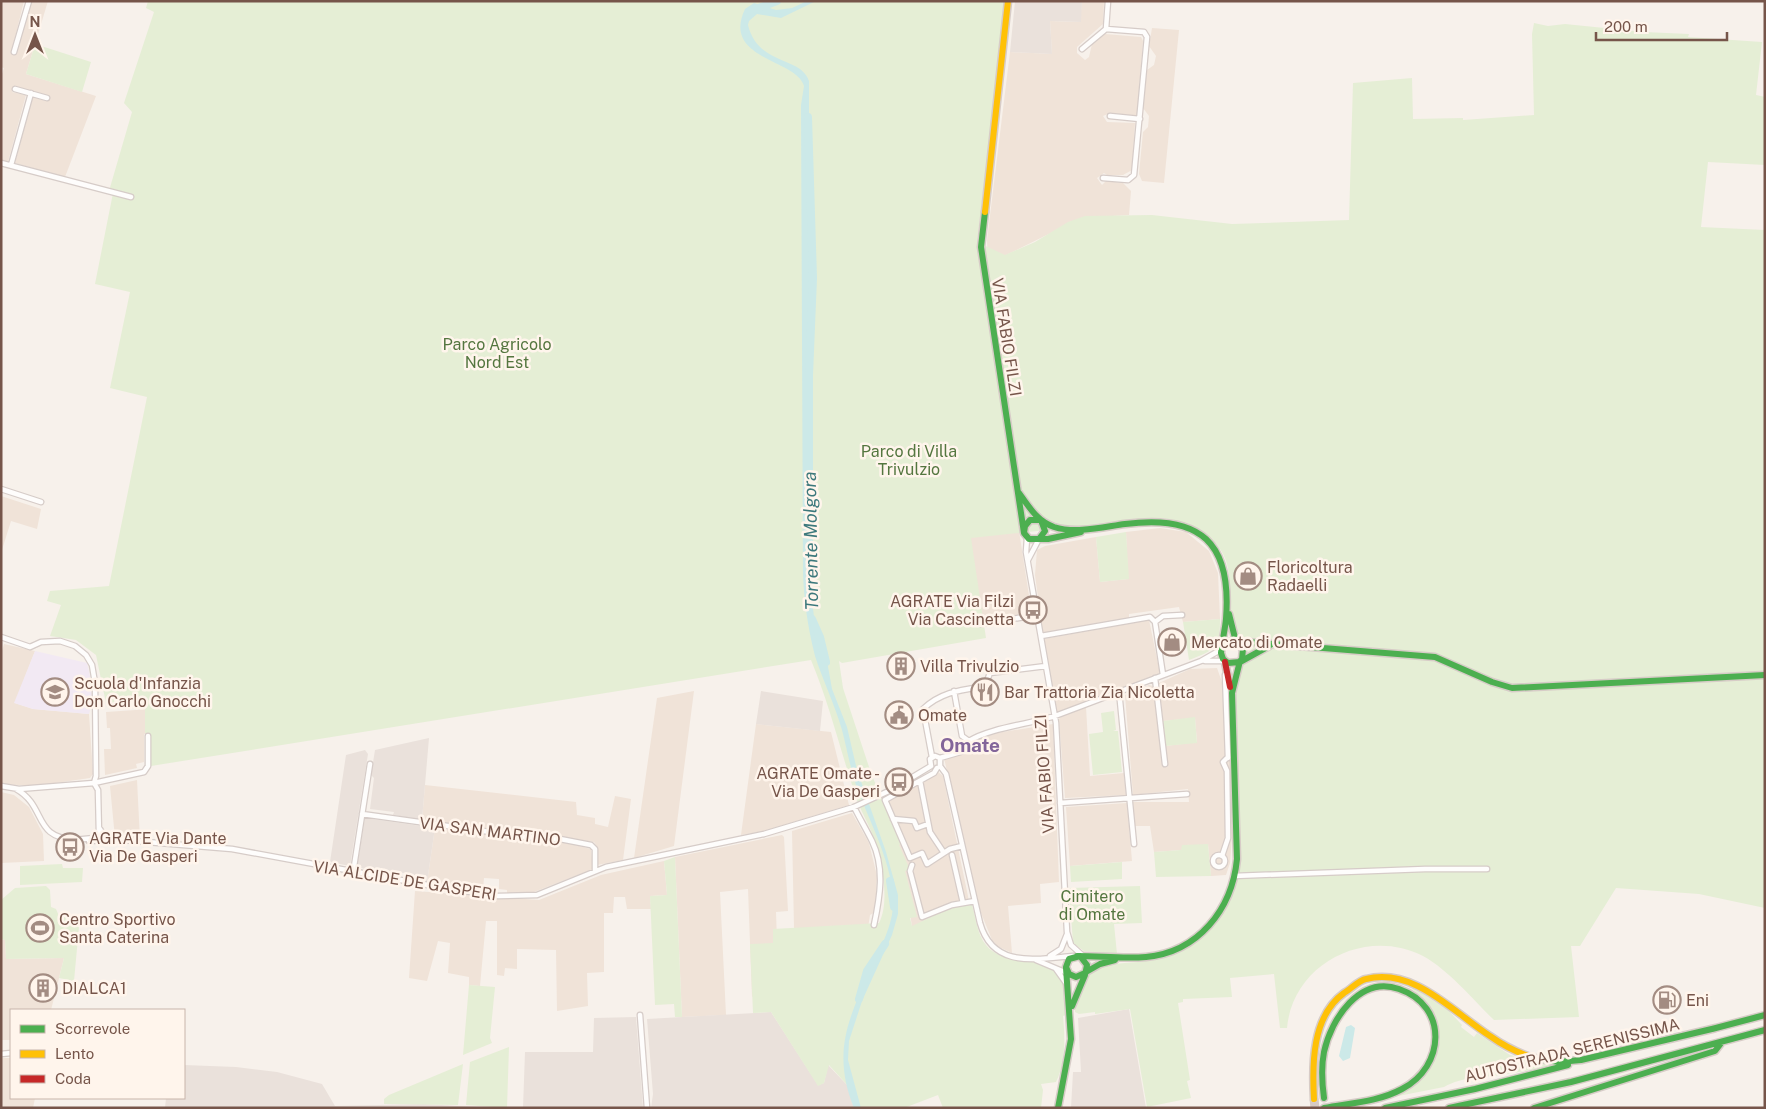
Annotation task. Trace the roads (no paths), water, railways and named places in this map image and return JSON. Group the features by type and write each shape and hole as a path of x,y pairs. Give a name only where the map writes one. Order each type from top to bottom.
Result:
{"main road":[{"name":"VIA FABIO FILZI","path":"1008,1 985,196 982,261 1026,536"},
{"name":"VIA FABIO FILZI","path":"1016,480 1023,502 1041,522"},
{"path":"1089,529 1072,534 1033,540 1026,536 1024,527 1029,521 1041,522 1062,530 1167,522 1190,527 1211,544 1221,560 1226,585 1227,608 1222,656 1232,693"},
{"path":"1039,539 1045,532 1041,522"},
{"path":"1124,959 1102,963 1078,977 1067,970 1069,960 1080,957 1147,958 1168,953 1198,936 1222,908 1234,876 1236,859 1230,758 1232,693 1234,678 1243,649 1236,642 1227,608"},
{"path":"1222,648 1229,642 1258,643 1435,658 1450,662 1494,684 1512,688 1765,675"},
{"path":"1251,653 1258,643"},
{"path":"1225,664 1233,664 1251,653 1274,645"},
{"path":"1080,957 1085,973"},
{"name":"VIA FABIO FILZI","path":"1067,970 1071,1015"},
{"name":"VIA FABIO FILZI","path":"1058,1108 1070,1052 1071,1015 1075,993 1085,973"},
{"path":"1314,1099 1314,1052 1322,1022 1343,993 1368,978 1389,976 1412,982 1434,994 1490,1039 1513,1052 1539,1060 1577,1060 1677,1035 1716,1028"},
{"path":"1324,1098 1323,1062 1326,1045 1335,1023 1354,998 1370,988 1383,986 1401,988 1420,999 1432,1017 1436,1033 1435,1055 1427,1068 1398,1092 1324,1108"},
{"name":"AUTOSTRADA SERENISSIMA","path":"1385,1108 1475,1089 1765,1015"},
{"name":"AUTOSTRADA SERENISSIMA","path":"1449,1108 1571,1082 1765,1030"},
{"path":"1534,1108 1715,1051 1722,1042"}],"street":[{"path":"14,52 29,1"},
{"path":"1106,29 1108,1"},
{"path":"1082,49 1106,29 1144,32 1146,34 1134,175 1128,180 1103,178"},
{"path":"15,89 47,98"},
{"path":"11,166 31,93"},
{"path":"1110,116 1140,119"},
{"path":"1,163 131,197"},
{"path":"1,489 41,502"},
{"name":"VIA FABIO FILZI","path":"1026,536 1025,550 1055,716 1067,934 1065,957 1067,970"},
{"path":"1028,561 1031,551 1039,539"},
{"path":"981,624 1037,615"},
{"path":"1155,622 1163,616 1182,615"},
{"path":"1040,636 1150,617 1155,622 1163,675"},
{"path":"2,639 30,647 51,641 67,643 81,651 89,660 95,683 96,776 94,783 98,790 99,834 95,838 59,839 49,832 26,796 15,789"},
{"path":"932,757 940,758 964,751 969,741 988,732 1055,716 1201,661 1222,648"},
{"path":"1201,661 1225,664 1225,704 1230,758 1223,765 1227,771 1228,838 1222,856"},
{"path":"1046,666 990,673 986,684 947,692 923,710 932,757 929,761 931,766 939,767 946,774 983,934 990,945 1008,956 1030,958 1080,957"},
{"path":"1155,678 1165,764"},
{"path":"954,691 962,736 969,741"},
{"path":"1119,692 1134,844"},
{"path":"1,786 15,789 94,783 144,772 148,766 148,736"},
{"path":"940,758 939,767 934,773 885,800 910,858 922,853 927,864 944,853 962,846"},
{"path":"353,873 370,764"},
{"name":"VIA ALCIDE DE GASPERI","path":"74,840 138,840 238,850 353,873 444,888 508,896 542,894 611,865 762,834 856,806 877,797 931,766"},
{"path":"920,781 930,832 944,853"},
{"path":"26,796 29,791 37,787"},
{"path":"1060,803 1187,794"},
{"path":"856,806 873,843 877,860 880,897 874,925"},
{"name":"VIA SAN MARTINO","path":"362,814 526,837 560,839 591,845 595,848 596,871"},
{"path":"893,819 914,821 917,828 928,824"},
{"path":"100,829 105,837 116,840"},
{"path":"952,855 963,903"},
{"path":"912,865 910,871 922,917 952,905 975,902"},
{"path":"1234,876 1425,869 1487,869"},
{"path":"1043,957 1058,952 1067,934"},
{"name":"VIA FABIO FILZI","path":"1067,934 1080,957"},
{"path":"1030,958 1067,970"},
{"path":"1051,965 1062,975 1067,986"},
{"path":"640,1014 647,1108"}],"water":[{"name":"Torrente Molgora","path":"807,1 816,1 781,18 757,14 749,21 748,25 753,38 761,48 798,67 809,81 809,574 815,626 827,661 832,689 847,727 857,770 886,852 898,895 898,914 892,935 862,1001 849,1041 848,1060 861,1108 854,1108 847,1086 844,1047 853,1011 889,926 893,911 893,896 888,868 856,785 839,721 815,656 805,605 803,574 801,105 804,86 798,77 788,70 751,49 743,39 740,26 745,9 754,3 776,10 792,8"},
{"path":"1351,1025 1355,1028 1350,1058 1343,1061 1339,1056 1346,1027"}],"waterway":[{"name":"Torrente Molgora","path":"756,9 777,1"},
{"name":"Torrente Molgora","path":"808,117 813,278 809,375 809,587"},
{"name":"Torrente Molgora","path":"812,619 820,637 826,662"},
{"name":"Torrente Molgora","path":"890,881 894,907"},
{"name":"Torrente Molgora","path":"859,999 867,971 885,944"}],"tunnel":[{"path":"1314,1099 1315,1108"}],"place":[{"name":"Floricoltura Radaelli","path":"1248,576"},
{"name":"AGRATE Via Filzi Via Cascinetta","path":"1033,610"},
{"name":"Mercato di Omate","path":"1172,642"},
{"name":"Villa Trivulzio","path":"901,666"},
{"name":"Scuola d'Infanzia Don Carlo Gnocchi","path":"55,692"},
{"name":"Bar Trattoria Zia Nicoletta","path":"985,692"},
{"name":"Omate","path":"899,715"},
{"name":"AGRATE Omate - Via De Gasperi","path":"899,782"},
{"name":"AGRATE Via Dante Via De Gasperi","path":"70,847"},
{"name":"Centro Sportivo Santa Caterina","path":"40,928"},
{"name":"DIALCA1","path":"43,988"},
{"name":"Eni","path":"1667,1000"}],"district":[{"name":"Omate","path":"970,745"}],"park label":[{"name":"Parco Agricolo Nord Est","path":"497,353"},
{"name":"Parco di Villa Trivulzio","path":"909,460"},
{"name":"Cimitero di Omate","path":"1092,905"}]}
